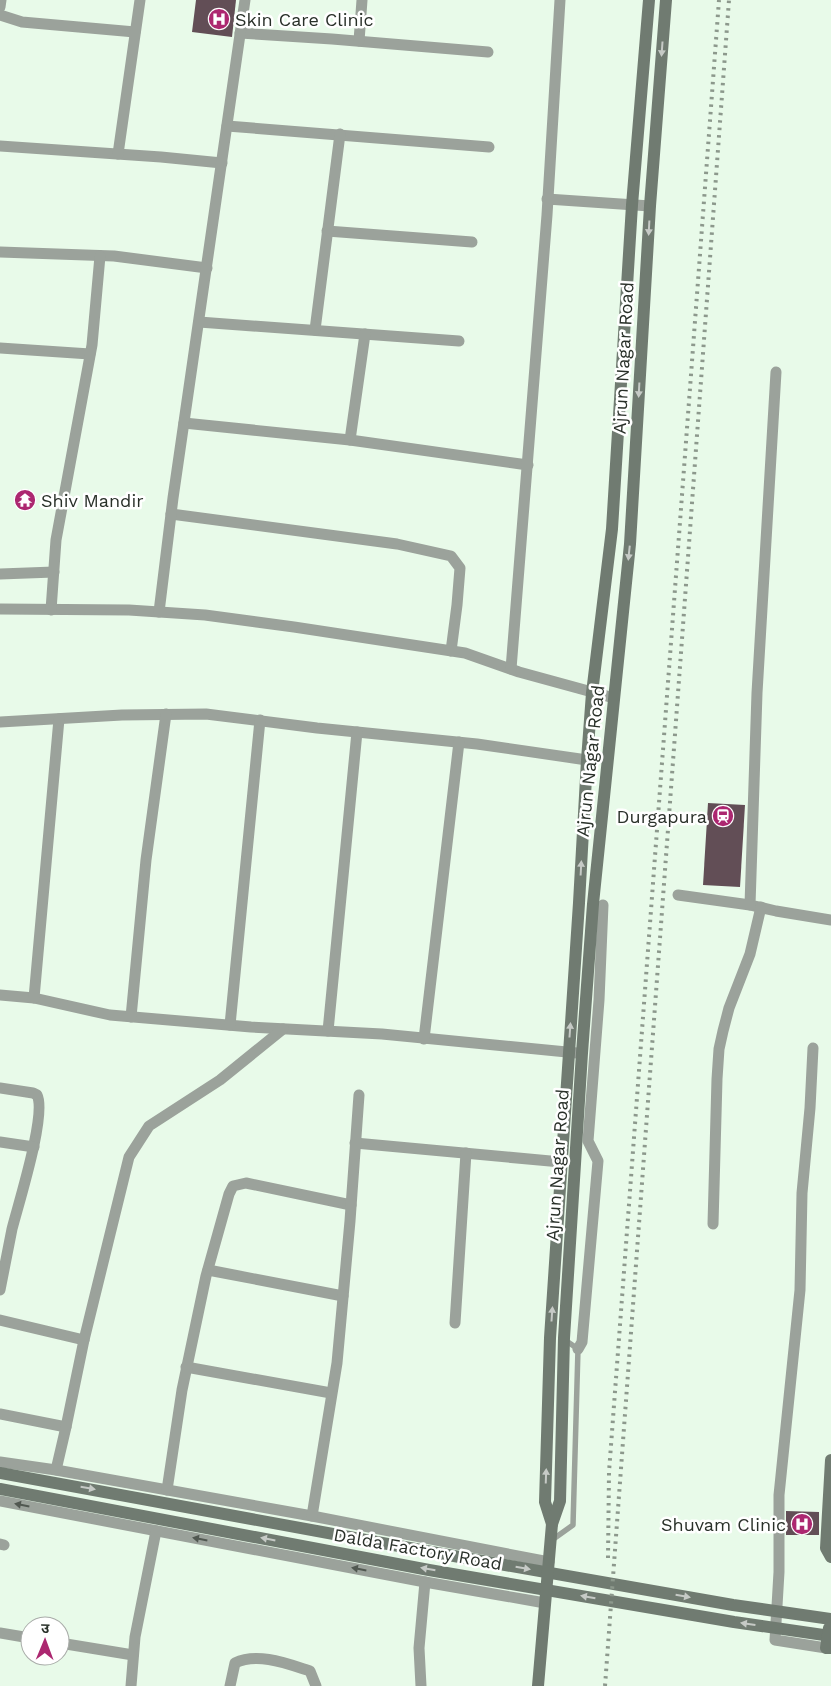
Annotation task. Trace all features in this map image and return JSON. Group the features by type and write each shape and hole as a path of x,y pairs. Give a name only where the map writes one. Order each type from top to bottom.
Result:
{"street":[{"path":"0,7 1,0"},
{"path":"118,154 140,0"},
{"path":"159,612 171,514 245,0"},
{"path":"359,41 362,0"},
{"path":"511,669 528,465 560,0"},
{"name":"Ajrun Nagar Road","path":"552,1524 545,1502 550,1338 579,903 586,760 592,693 612,529 632,205 649,0"},
{"name":"Ajrun Nagar Road","path":"538,1686 552,1524 560,1502 564,1338 582,1053 593,904 630,544 650,206 666,0"},
{"path":"0,15 22,22 135,32"},
{"path":"240,33 488,52"},
{"path":"227,126 489,147"},
{"path":"315,330 340,134"},
{"path":"0,146 222,163"},
{"path":"547,199 650,206"},
{"path":"327,231 472,242"},
{"path":"0,252 114,256 207,268"},
{"path":"51,610 56,540 90,354 100,256"},
{"path":"199,322 459,341"},
{"path":"350,440 365,334"},
{"path":"0,348 90,354"},
{"path":"713,1224 717,1079 722,1031 750,954 756,906 756,693 776,372"},
{"path":"184,422 350,440 528,465"},
{"path":"171,514 397,544 451,556 460,568 452,651"},
{"path":"0,574 54,572"},
{"path":"0,609 159,612 205,615 294,627 465,653 511,669 614,698"},
{"path":"131,1017 146,860 166,714"},
{"path":"0,722 122,715 206,714 459,742 586,760"},
{"path":"34,998 58,719"},
{"path":"230,1025 260,720"},
{"path":"328,1031 357,732"},
{"path":"424,1039 459,742"},
{"path":"678,895 756,906 831,920"},
{"path":"578,1349 582,1342 598,1162 588,1141 606,906 579,903"},
{"path":"0,995 34,998 110,1015 328,1031 582,1053"},
{"path":"56,1470 84,1340 129,1157 149,1126 220,1080 282,1028"},
{"path":"813,1048 810,1108 802,1193 800,1290 779,1495 779,1572 775,1640 829,1644 831,1614"},
{"path":"0,1088 24,1091 37,1095 40,1104 34,1148 12,1230 0,1290"},
{"path":"312,1516 337,1363 359,1095"},
{"path":"0,1142 34,1148"},
{"path":"356,1143 561,1162"},
{"path":"455,1323 466,1153"},
{"path":"167,1490 186,1367 208,1270 233,1186 246,1183 351,1204"},
{"path":"0,1227 12,1230"},
{"path":"208,1270 343,1296"},
{"path":"0,1320 84,1340"},
{"path":"186,1367 331,1393"},
{"path":"0,1414 66,1427"},
{"path":"831,1460 826,1548 831,1557"},
{"path":"0,1462 56,1470 312,1516 549,1562"},
{"name":"Dalda Factory Road","path":"0,1473 437,1553 831,1619"},
{"name":"Dalda Factory Road","path":"0,1489 429,1570 724,1621 829,1644"},
{"path":"0,1501 545,1603"},
{"path":"131,1686 134,1637 156,1531"},
{"path":"421,1686 419,1648 426,1582"},
{"path":"0,1633 20,1636"},
{"path":"70,1645 133,1655"},
{"path":"230,1686 235,1663 251,1659 278,1662 310,1671 316,1686"}],"lane":[{"path":"551,1541 573,1525 578,1349 564,1338"}],"building":[{"path":"196,0 236,0 232,37 192,32"},
{"path":"708,803 745,805 740,887 703,885"},
{"path":"786,1511 819,1512 819,1535 786,1535"}],"railway":[{"path":"608,1558 609,1472 719,0"},
{"path":"605,1686 729,0"}],"place":[{"name":"Skin Care Clinic","path":"219,19"},
{"name":"Shiv Mandir","path":"25,500"},
{"name":"Durgapura","path":"723,816"},
{"name":"Shuvam Clinic","path":"802,1524"}]}
